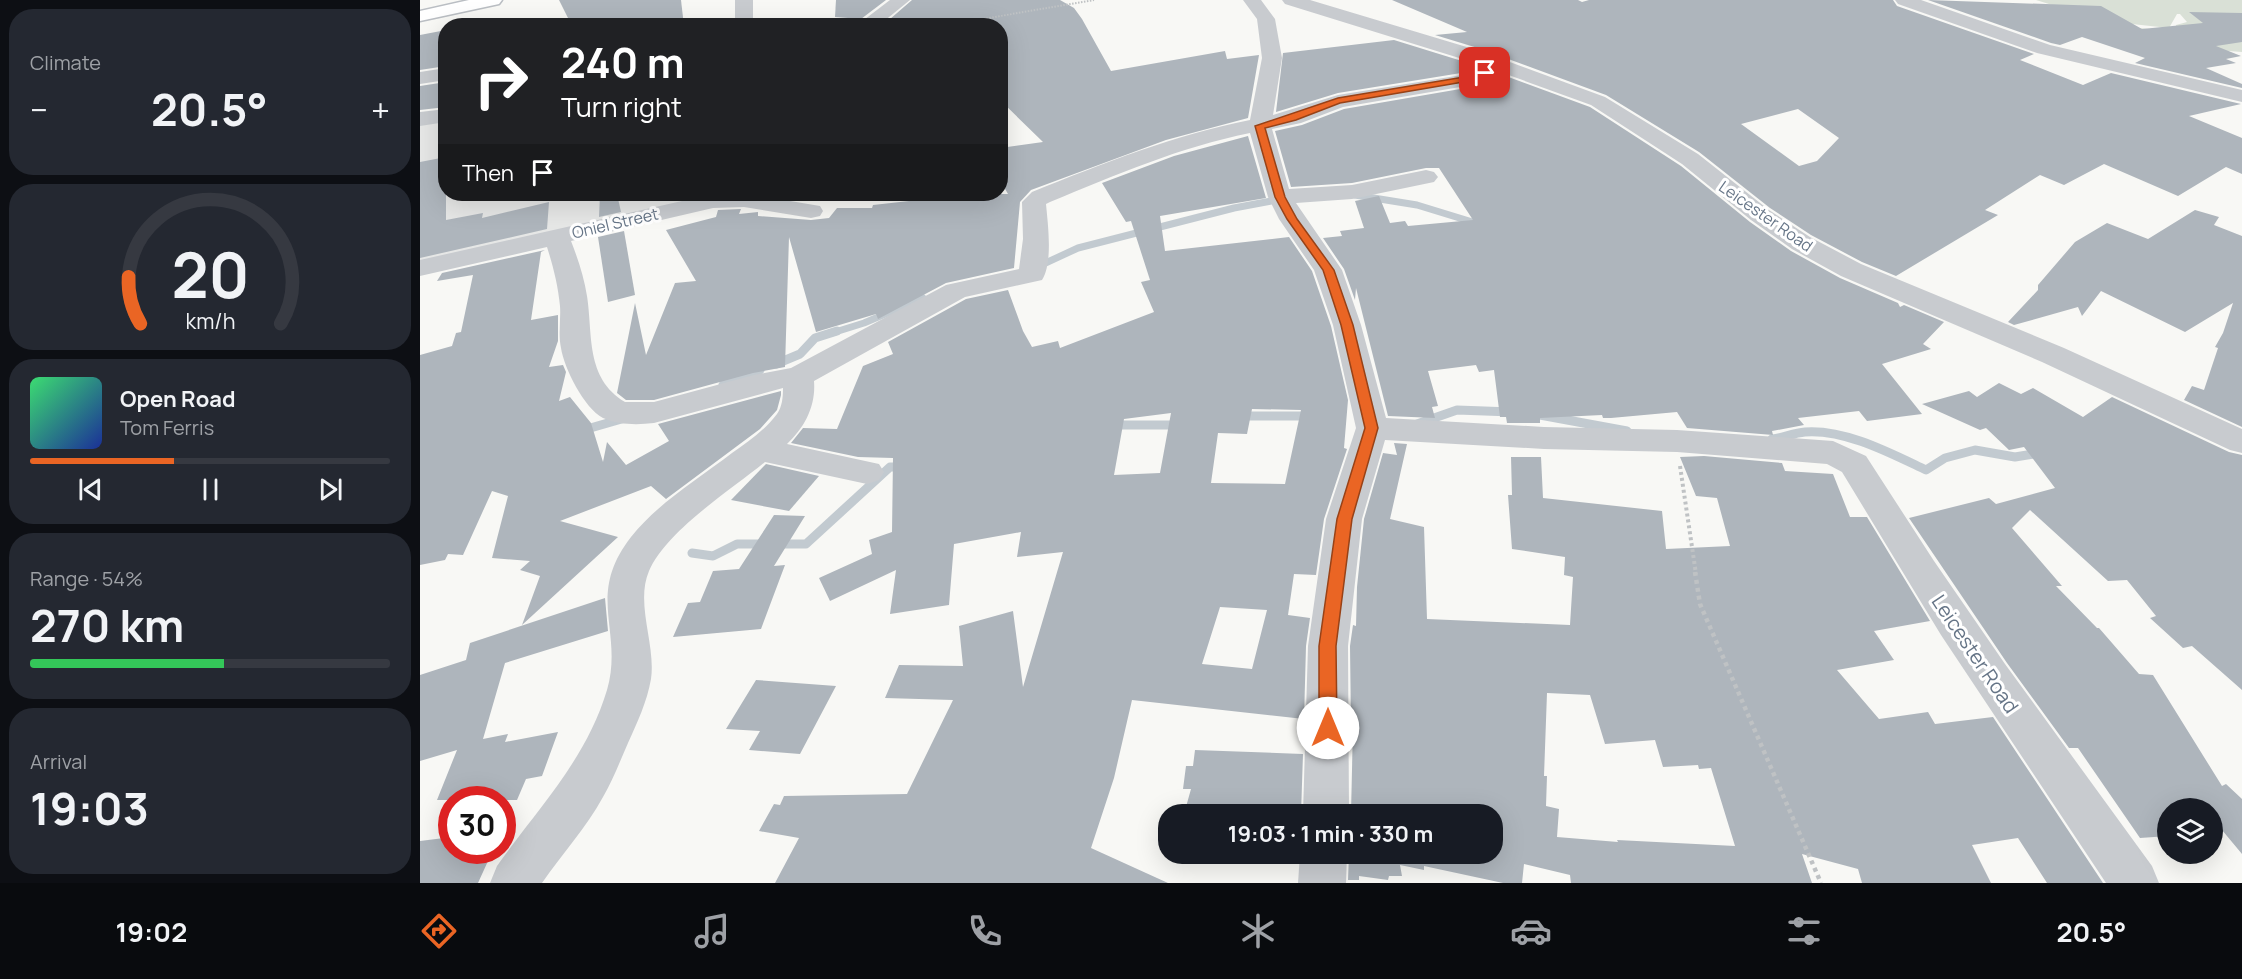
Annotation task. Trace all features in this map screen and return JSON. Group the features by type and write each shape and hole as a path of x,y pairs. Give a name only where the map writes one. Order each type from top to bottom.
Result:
{"main road":[{"path":"420,8 453,0"},
{"path":"420,16 493,0"}],"street":[{"path":"743,18 744,0"},
{"path":"876,18 901,0"},
{"path":"1251,0 1266,19 1272,58 1260,126 1280,197 1292,219 1328,270 1347,325 1372,428 1344,519 1328,646 1326,804"},
{"name":"Leicester Road","path":"1291,0 1504,66 1598,101 1690,159 1760,215 1801,243 1851,270 2053,355 2242,442"},
{"path":"1904,0 2044,49 2242,96"},
{"path":"556,236 570,273 575,309 573,335 579,362 600,398 616,411 645,415 677,408 765,380 798,376 956,291 1032,274 1036,239 1034,202 1036,200 1159,150 1207,135 1293,118 1338,101 1466,80 1504,66"},
{"path":"420,78 438,75"},
{"path":"420,119 438,116"},
{"path":"1280,197 1352,192 1426,177"},
{"name":"Oniel Street","path":"420,268 717,201"},
{"name":"Oniel Street","path":"750,201 811,211"},
{"path":"514,883 538,846 586,786 619,716 630,678 632,647 627,599 631,568 645,547 670,521 761,450 792,418 800,402 798,376"},
{"name":"Leicester Road","path":"1372,428 1544,438 1677,441 1833,453 1854,464 1904,548 1995,684 2135,883"},
{"path":"761,450 867,472"},
{"path":"1322,883 1323,864"}],"path":[{"path":"989,18 1094,0"},
{"path":"1677,441 1700,604 1821,883"}],"shaded area":[{"path":"2036,0 2242,0 2242,52 2215,50 2138,28 2176,31 2176,25 2187,22 2180,14 2177,14 2169,28 2104,21"},
{"path":"438,121 438,201 712,201 420,264 420,125"}],"building":[{"path":"559,0 681,0 683,18 568,18"},
{"path":"836,0 886,0 862,18 835,17"},
{"path":"912,0 1060,0 1074,8 1082,19 1111,71 1225,51 1227,59 1259,55 1248,118 1166,140 1031,190 1020,202 1014,268 946,283 878,319 876,314 816,332 789,237 785,367 753,373 654,400 626,400 617,393 635,303 646,355 675,283 696,281 666,230 716,217 718,210 741,209 739,214 758,212 758,216 811,220 829,218 837,208 872,208 873,205 909,201 1008,201 1008,147 1043,142 1008,108 1008,18 891,18"},
{"path":"1392,0 1578,0 1582,2 1589,0 1893,0 1897,6 2034,54 2020,60 2083,85 2111,73 2241,104 2189,116 2242,138 2242,174 2226,167 2178,196 2104,164 2064,185 2040,175 1985,210 1998,215 1896,276 1862,262 1811,235 1770,208 1699,152 1606,95 1481,49 1435,35 1467,32","holes":["1798,109 1839,138 1817,161 1799,166 1741,124"]},
{"path":"1928,0 2101,6 2142,29 2203,23 2189,12 2242,13 2242,42 2216,46 2241,56 2226,59 2236,63 2206,68 2242,84 2242,88 2135,63 2145,58 2082,37 2060,45 2051,43"},
{"path":"438,32 438,67 420,70 420,35"},
{"path":"1394,40 1478,66 1461,73 1338,93 1276,112 1283,53"},
{"path":"1503,75 1590,107 1681,166 1750,222 1791,251 1840,278 1898,303 1900,307 1904,305 1944,322 1923,344 1931,349 1882,364 1922,414 1867,421 1859,411 1798,418 1804,425 1772,431 1773,435 1687,428 1677,412 1611,418 1603,418 1602,415 1540,418 1540,423 1507,423 1506,417 1500,417 1494,370 1479,372 1476,365 1428,371 1438,406 1432,407 1435,418 1388,416 1356,288 1355,300 1344,269 1323,238 1342,236 1340,231 1364,228 1355,201 1379,196 1390,223 1405,221 1408,226 1473,220 1439,168 1426,168 1352,183 1291,187 1275,131 1302,125 1344,109 1466,88"},
{"path":"438,83 438,108 420,110 420,86"},
{"path":"1248,136 1266,198 1160,216 1165,251 1289,237 1312,271 1331,326 1348,400 1344,448 1347,449 1324,519 1316,575 1294,574 1288,615 1310,618 1306,646 1304,719 1132,700 1114,778 1091,848 1168,883 775,883 799,838 759,831 774,804 780,805 784,796 907,794 953,700 885,698 899,665 963,666 959,626 1013,611 1023,687 1063,552 1017,557 1021,532 954,544 949,605 890,614 896,570 830,601 819,578 872,554 869,540 892,532 893,458 858,457 791,443 803,428 837,429 863,366 893,354 888,342 966,299 1008,290 1023,331 1032,347 1058,341 1060,348 1154,312 1141,282 1150,280 1131,221 1126,222 1102,183 1174,156","holes":["1252,409 1301,410 1285,484 1211,483 1218,433 1247,434","1171,413 1160,473 1114,475 1124,419","1220,607 1267,610 1252,669 1202,664"]},
{"path":"438,159 438,201 446,201 446,220 483,213 482,218 549,202 547,229 420,258 420,162"},
{"path":"600,201 619,201 621,212 599,217"},
{"path":"2195,210 2219,217 2214,225 2242,236 2242,427 2184,400 2192,386 2204,390 2218,348 2215,347 2223,333 2233,303 2185,332 2101,291 2082,316 2078,307 2014,325 2008,322 2038,290 2038,285 2075,242 2107,223 2148,239"},
{"path":"624,231 635,295 608,302 598,237"},
{"path":"545,250 541,252 531,320 558,315 558,341 549,367 563,365 566,372 559,401 570,397 591,423 603,462 607,442 626,465 669,441 658,424 781,391 781,395 777,410 760,429 666,499 651,486 560,521 618,537 522,625 540,576 520,570 530,561 492,558 508,496 492,491 463,555 448,554 445,560 420,565 420,355 452,346 456,333 461,332 473,275 437,281 442,273"},
{"path":"1999,383 2021,394 2033,388 2083,417 2112,397 2229,452 2242,455 2242,690 2192,646 2183,648 2150,618 2156,616 2127,580 2108,581 2030,510 2012,528 2062,586 2056,586 2099,628 2139,674 2153,675 2222,786 2226,784 2242,799 2242,854 2223,831 2223,798 2157,798 2157,837 2140,838 2078,748 2069,748 2007,663 1909,518 1989,498 1996,504 2055,488 2024,447 2009,450 1986,428 1980,430 1922,404 1969,391 1977,397"},
{"path":"1394,443 1407,444 1390,519 1424,527 1427,619 1570,625 1573,577 1564,575 1565,557 1512,549 1508,495 1512,495 1511,457 1541,457 1543,498 1662,511 1666,549 1730,546 1717,498 1696,496 1680,457 1704,456 1782,463 1785,471 1833,474 1850,517 1867,517 1930,621 1874,631 1894,660 1837,670 1879,719 1928,712 1935,724 1993,717 2103,883 2047,883 2018,838 1972,845 1991,883 1862,883 1858,869 1802,854 1812,883 1571,883 1570,875 1524,864 1522,883 1503,883 1424,866 1424,870 1400,865 1402,876 1389,876 1388,880 1359,876 1359,880 1348,880 1349,864 1503,864 1503,804 1351,804 1353,725 1351,725 1350,646 1353,625 1356,626 1357,587 1364,519 1383,453 1397,455","holes":["1547,693 1590,695 1605,744 1655,740 1663,767 1698,765 1699,769 1711,768 1735,846 1617,840 1618,842 1557,837 1559,809 1546,806 1547,776 1544,776"]},
{"path":"766,464 819,476 789,511 731,500"},
{"path":"774,515 805,516 774,566 785,565 761,629 673,637 688,603 700,602 713,571 739,569"},
{"path":"605,598 608,631 505,663 483,739 508,734 505,742 558,732 542,776 526,779 517,800 516,786 443,786 457,750 420,761 420,675 466,660 470,643"},
{"path":"756,680 836,686 800,754 749,750 760,731 726,729"},
{"path":"1195,750 1303,754 1301,804 1187,804 1191,789 1183,789 1186,766 1193,766"},
{"path":"438,839 438,864 487,864 478,883 420,883 420,841"}],"waterway":[{"path":"1355,195 1417,205 1479,224"},
{"path":"1039,266 1078,248 1234,208 1282,199"},
{"path":"832,333 864,323 923,298"},
{"path":"776,364 800,354 815,338 837,331"},
{"path":"723,385 760,370"},
{"path":"1417,424 1457,410 1512,412"},
{"path":"1540,415 1627,431"},
{"path":"1240,416 1310,416"},
{"path":"580,431 625,418"},
{"path":"1112,425 1179,425"},
{"path":"1772,439 1805,432 1836,434 1898,456 1926,470 1945,458 1975,450 2015,457 2039,453"},
{"path":"692,553 713,556 737,544 806,544 890,467 903,467"}],"route":[{"path":"1328,728 1328,646 1344,519 1372,428 1347,325 1328,270 1292,219 1280,197 1260,126 1293,118 1338,101 1466,80 1485,73"}]}
